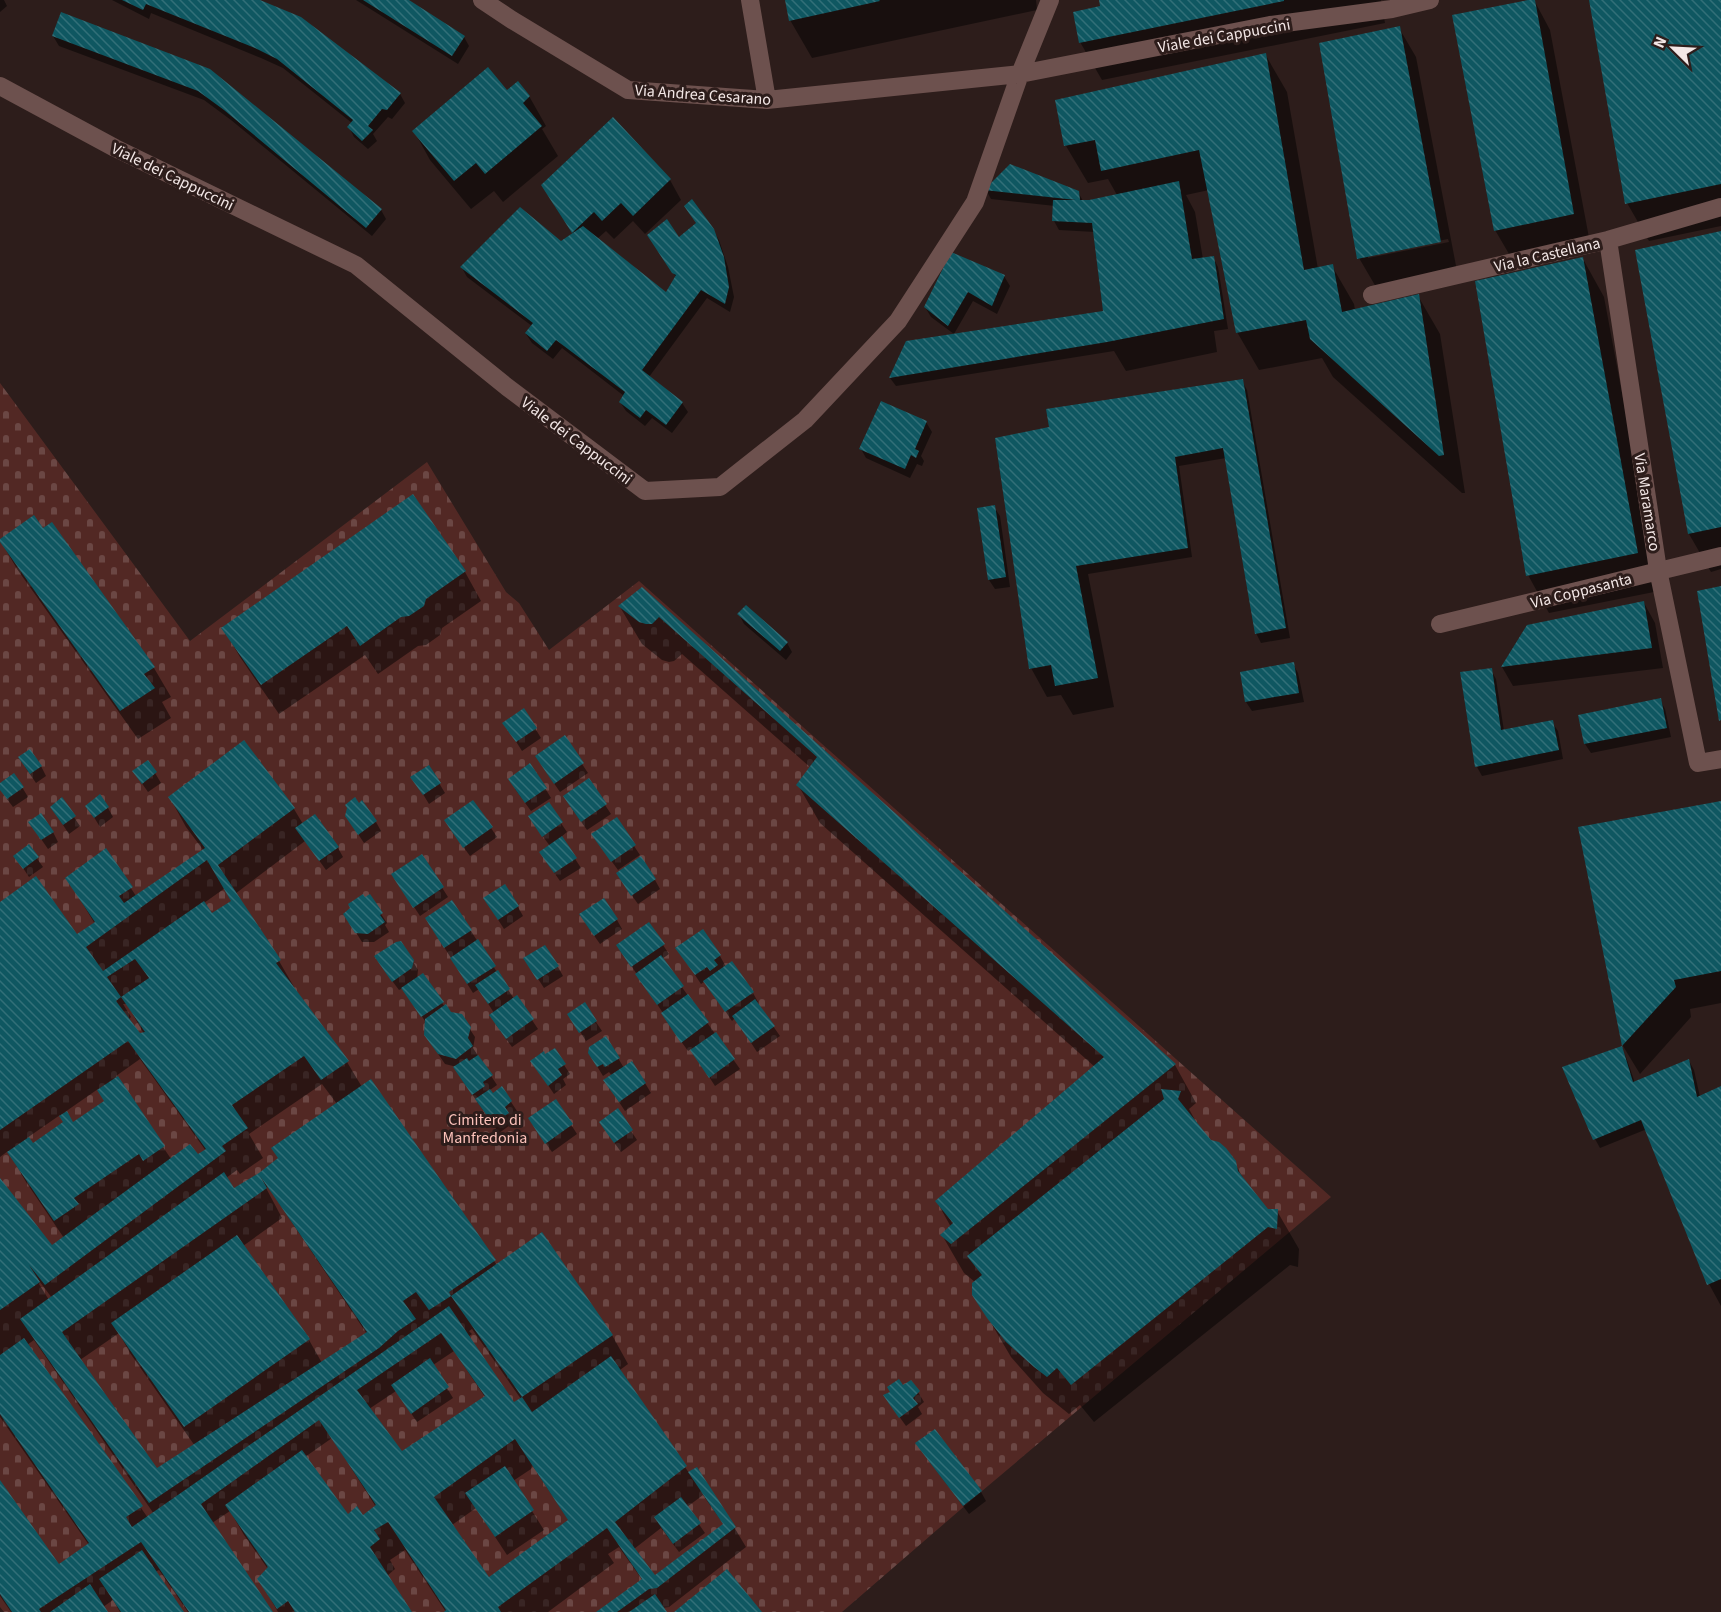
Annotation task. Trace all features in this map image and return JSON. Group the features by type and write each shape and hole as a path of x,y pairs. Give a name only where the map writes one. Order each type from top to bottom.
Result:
{"street":[{"name":"Via Andrea Cesarano","path":"482,0 628,90 767,100 1020,74"},
{"path":"508,0 512,20"},
{"path":"750,0 767,100"},
{"name":"Viale dei Cappuccini","path":"0,86 115,148 356,265 507,387 645,491 720,487 805,420 898,321 975,202 1020,74 1050,0"},
{"name":"Viale dei Cappuccini","path":"1020,74 1270,25 1391,4 1430,0"},
{"name":"Via la Castellana","path":"1372,295 1608,240 1721,207"},
{"name":"Via Maramarco","path":"1608,240 1658,570 1698,763 1721,759"},
{"name":"Via Coppasanta","path":"1440,624 1721,555"}],"green space":[{"name":"Cimitero di Manfredonia","path":"0,383 190,641 427,462 506,592 519,603 549,650 639,581 1331,1197 842,1612 4,1612 0,1607"}],"building":[{"path":"122,0 260,0 301,17 401,93 387,110 382,109 368,126 373,130 362,141 347,127 353,120 277,59 146,4 143,10"},
{"path":"363,0 409,0 465,36 452,56"},
{"path":"785,0 879,0 880,1 789,21"},
{"path":"1099,0 1284,1 1079,43 1073,12 1100,6"},
{"path":"1535,0 1574,214 1494,231 1452,15"},
{"path":"1589,0 1721,0 1721,184 1625,204"},
{"path":"61,12 210,69 382,209 366,228 198,91 52,36"},
{"path":"1400,26 1441,242 1357,259 1319,43"},
{"path":"1266,53 1304,270 1333,264 1342,312 1419,294 1444,455 1439,456 1310,339 1306,320 1236,333 1199,150 1101,171 1095,140 1064,146 1055,100"},
{"path":"488,67 507,90 518,81 530,96 523,103 542,126 485,174 476,163 454,181 412,131"},
{"path":"613,117 671,179 633,216 621,203 602,221 594,212 572,233 541,185"},
{"path":"1010,164 1079,191 1080,200 1179,181 1192,259 1214,256 1224,319 1107,342 889,378 906,341 1103,311 1092,223 1052,221 1053,200 1076,200 984,190"},
{"path":"692,199 714,229 724,257 729,287 725,304 701,290 642,370 683,402 666,425 646,410 640,418 619,402 625,392 556,340 547,351 525,333 533,323 460,267 520,207 561,241 583,226 666,292 676,275 672,273 647,235 667,219 679,237 696,223 684,206"},
{"path":"1721,231 1721,527 1688,534 1635,250"},
{"path":"951,252 1005,275 992,306 968,292 948,326 924,307"},
{"path":"1583,257 1638,553 1526,576 1475,281"},
{"path":"1243,379 1286,628 1255,634 1223,448 1175,457 1188,548 1076,566 1098,678 1055,686 1051,665 1029,669 995,438 1049,427 1046,409"},
{"path":"881,401 927,421 915,449 919,451 916,458 911,455 905,469 859,449"},
{"path":"413,494 466,571 426,599 424,606 409,616 401,617 360,646 347,626 261,685 221,628"},
{"path":"995,505 1006,577 988,580 977,508"},
{"path":"34,515 43,528 52,522 155,667 144,674 155,688 120,711 0,542 0,539"},
{"path":"1721,586 1721,720 1719,721 1697,591"},
{"path":"642,587 1176,1064 951,1244 940,1235 953,1223 935,1201 1104,1057 796,785 817,757 659,617 652,624 646,624 639,622 618,606"},
{"path":"1644,601 1652,648 1501,667 1527,625"},
{"path":"746,605 788,642 780,651 737,614"},
{"path":"1294,662 1299,693 1245,702 1240,672"},
{"path":"1492,668 1501,730 1553,720 1559,750 1475,767 1460,672"},
{"path":"1661,698 1667,728 1584,744 1578,715"},
{"path":"524,708 537,728 516,742 502,723"},
{"path":"565,735 584,763 554,784 535,756"},
{"path":"244,740 295,808 218,865 281,960 276,963 349,1061 321,1080 304,1056 232,1105 248,1128 222,1146 226,1151 45,1285 29,1265 40,1282 0,1310 0,1178 52,1245 190,1144 198,1154 206,1149 128,1041 0,1130 0,902 36,876 77,934 95,922 65,878 106,848 133,887 119,896 124,903 205,848 168,797","holes":["207,860 231,901 212,913 204,901 103,971 86,947","135,959 149,978 121,997 107,977","121,997 145,1032 140,1033 116,1001"]},
{"path":"30,749 42,766 30,774 18,757"},
{"path":"148,760 157,772 142,784 132,771"},
{"path":"530,763 547,788 525,803 508,779"},
{"path":"429,765 441,783 423,795 410,777"},
{"path":"14,773 24,787 7,799 0,790 0,783"},
{"path":"589,778 607,804 581,822 563,796"},
{"path":"100,794 109,807 94,818 85,806"},
{"path":"62,797 76,816 63,825 50,807"},
{"path":"355,797 359,803 362,800 377,821 358,835 345,816 347,808 345,805"},
{"path":"473,800 493,827 463,848 444,820"},
{"path":"1721,801 1721,971 1674,980 1676,987 1622,1046 1578,827"},
{"path":"549,802 563,822 542,837 528,816"},
{"path":"41,813 54,832 41,840 28,822"},
{"path":"315,814 339,847 319,861 295,828"},
{"path":"617,817 636,845 611,862 591,834"},
{"path":"562,836 577,858 554,873 539,852"},
{"path":"29,844 39,857 23,869 13,856"},
{"path":"422,854 444,887 413,908 391,874"},
{"path":"641,856 656,879 631,896 616,873"},
{"path":"505,884 519,906 498,920 483,898"},
{"path":"363,894 365,897 370,894 383,913 380,915 385,922 368,934 355,933 343,914 350,908 348,904"},
{"path":"604,898 618,919 594,936 579,914"},
{"path":"452,900 472,930 444,948 425,918"},
{"path":"649,922 665,944 631,967 616,945"},
{"path":"703,929 721,955 714,960 718,965 710,971 707,967 695,975 675,948"},
{"path":"478,939 496,966 467,984 450,958"},
{"path":"401,941 414,960 412,968 392,982 374,956"},
{"path":"545,945 559,966 537,980 523,958"},
{"path":"661,955 684,986 657,1005 635,974"},
{"path":"732,961 754,992 725,1012 703,981"},
{"path":"498,970 510,989 488,1004 475,985"},
{"path":"423,973 444,1002 421,1017 401,988"},
{"path":"688,994 709,1022 681,1043 661,1013"},
{"path":"517,995 534,1019 506,1039 489,1015"},
{"path":"755,999 775,1026 751,1043 732,1016"},
{"path":"585,1002 597,1021 579,1033 567,1014"},
{"path":"446,1004 451,1012 462,1014 471,1027 468,1038 473,1046 456,1059 438,1054 424,1035 425,1019"},
{"path":"716,1032 735,1059 709,1078 690,1050"},
{"path":"606,1036 620,1058 605,1067 603,1064 597,1067 588,1053 589,1047"},
{"path":"1622,1046 1633,1082 1689,1059 1697,1097 1721,1086 1721,1279 1707,1285 1641,1120 1593,1140 1562,1067"},
{"path":"555,1048 566,1064 558,1069 562,1075 548,1086 530,1061 544,1051 545,1054"},
{"path":"478,1055 493,1075 483,1082 485,1086 472,1095 453,1067 467,1058 469,1061"},
{"path":"632,1061 646,1083 619,1102 603,1080"},
{"path":"118,1076 165,1146 143,1161 139,1154 74,1198 79,1204 54,1221 7,1152 29,1137 33,1143 63,1122 59,1116 67,1111 73,1122 104,1101 97,1090"},
{"path":"371,1079 496,1260 449,1292 451,1296 429,1310 416,1292 403,1301 416,1319 379,1348 149,1503 20,1319 224,1172 234,1188 259,1173 278,1158 271,1148","holes":["260,1176 367,1332 157,1468 62,1332 267,1188"]},
{"path":"502,1086 512,1101 505,1107 509,1113 493,1124 475,1099 490,1089 493,1093"},
{"path":"1161,1089 1181,1091 1178,1099 1211,1140 1219,1142 1226,1148 1236,1161 1238,1171 1268,1209 1278,1209 1277,1229 1268,1227 1071,1385 1057,1368 1047,1377 1006,1342 987,1318 972,1295 972,1283 982,1275 967,1256 1164,1099"},
{"path":"556,1099 573,1124 545,1144 528,1118"},
{"path":"618,1108 633,1130 614,1143 599,1122"},
{"path":"542,1232 613,1335 522,1397 451,1296"},
{"path":"237,1235 310,1339 184,1427 111,1323"},
{"path":"449,1306 514,1402 522,1397 532,1412 611,1356 687,1466 615,1522 655,1575 723,1524 688,1472 697,1467 736,1527 657,1588 649,1589 617,1612 596,1612 642,1579 607,1528 498,1607 501,1612 444,1612 446,1610 388,1522 374,1530 380,1539 370,1547 412,1612 295,1612 288,1601 277,1609 257,1579 268,1567 225,1505 302,1450 348,1514 357,1506 363,1515 376,1505 319,1420 201,1504 273,1612 189,1612 141,1542 39,1609 41,1612 12,1612 0,1594 0,1480 59,1564 89,1543 0,1414 0,1355 24,1338 143,1506 126,1517 132,1527","holes":["441,1333 485,1396 402,1451 357,1390","515,1439 568,1520 489,1577 434,1497"]},
{"path":"430,1358 449,1387 411,1414 391,1385"},
{"path":"899,1379 903,1385 911,1380 920,1391 913,1398 918,1404 899,1418 883,1395 890,1392 887,1387"},
{"path":"935,1429 982,1491 963,1506 915,1443"},
{"path":"505,1466 534,1510 495,1537 465,1493"},
{"path":"681,1497 701,1523 673,1544 654,1517"},
{"path":"142,1550 184,1612 121,1612 99,1579"},
{"path":"727,1569 762,1612 674,1612"},
{"path":"90,1584 108,1612 50,1612"},
{"path":"655,1594 667,1612 629,1612"}]}
